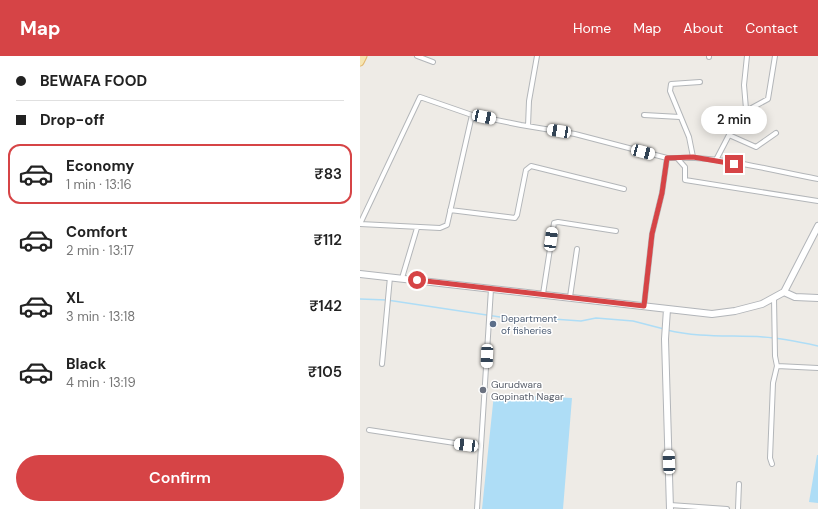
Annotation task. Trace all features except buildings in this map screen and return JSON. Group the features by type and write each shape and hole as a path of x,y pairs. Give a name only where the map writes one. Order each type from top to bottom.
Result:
{"main road":[{"path":"360,62 363,56"},
{"path":"360,274 712,314 735,311 774,298 784,292 818,226"},
{"path":"784,292 795,297 818,298"},
{"path":"667,309 665,339 670,507"}],"street":[{"path":"417,56 433,62"},
{"path":"528,126 529,101 537,56"},
{"path":"747,56 744,93 746,109 748,110 768,99 775,56"},
{"path":"693,157 689,137 670,91 671,84 700,82"},
{"path":"472,114 447,225 444,227 417,228 360,224 420,97 472,114 575,134 667,158 693,157 716,160 818,179"},
{"path":"644,115 680,117"},
{"path":"716,160 729,135 756,147 776,133"},
{"path":"644,306 652,234 662,193 667,158"},
{"path":"677,158 685,167 685,180 818,202"},
{"path":"450,210 515,218 517,215 526,170 531,166 624,189"},
{"path":"543,294 554,223 564,222 616,231"},
{"path":"402,278 417,228"},
{"path":"570,297 577,249"},
{"path":"382,364 390,277"},
{"path":"477,509 492,288"},
{"path":"772,464 770,458 773,383 777,366 774,298"},
{"path":"777,366 818,368"},
{"path":"369,430 481,447"},
{"path":"738,509 739,484"},
{"path":"670,507 727,509"}],"water":[{"path":"494,394 572,398 563,509 482,509"},
{"path":"818,455 818,503 809,502"}],"waterway":[{"path":"360,299 387,300 514,319 539,318 581,321 596,318 633,321 664,329"},
{"path":"667,330 679,333 703,335 751,336 790,340 818,346"}],"place":[{"name":"Department of fisheries","path":"493,324"},
{"name":"Gurudwara Gopinath Nagar","path":"483,390"}],"route":[{"path":"417,280 644,306 652,234 662,193 667,158 693,157 724,161 734,164"}]}
